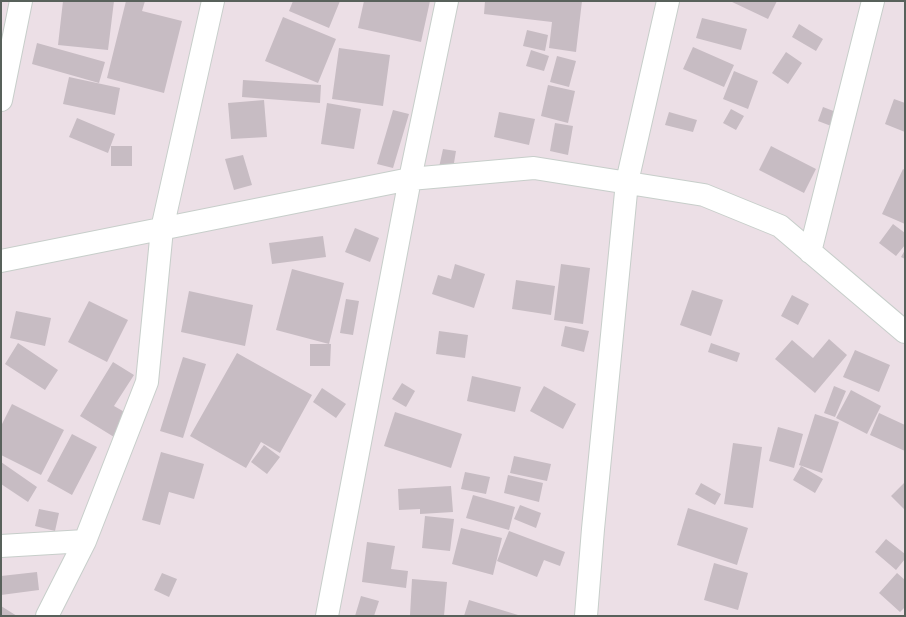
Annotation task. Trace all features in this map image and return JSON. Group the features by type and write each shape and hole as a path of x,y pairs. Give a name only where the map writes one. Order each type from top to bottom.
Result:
{"street":[{"path":"1,100 21,1"},
{"path":"47,616 85,541 146,382 162,228 213,1"},
{"path":"327,616 410,179 447,1"},
{"path":"586,616 593,529 627,182 668,1"},
{"path":"810,252 873,1"},
{"path":"1,261 410,179 534,168 704,195 780,226 905,332"},
{"path":"1,546 85,541"}],"building":[{"path":"63,1 114,1 108,50 58,45"},
{"path":"126,1 145,1 142,11 182,21 164,93 107,78"},
{"path":"293,1 340,1 329,28 289,11"},
{"path":"364,1 430,1 421,42 358,28"},
{"path":"485,1 582,1 576,52 549,48 552,22 484,14"},
{"path":"730,1 777,1 768,19"},
{"path":"283,17 336,39 318,83 265,61"},
{"path":"702,18 747,29 741,50 696,38"},
{"path":"799,24 823,39 816,51 792,37"},
{"path":"527,30 548,35 545,51 523,46"},
{"path":"37,43 105,62 99,83 32,64"},
{"path":"693,47 734,65 724,87 683,69"},
{"path":"339,48 390,55 383,106 332,99"},
{"path":"531,50 549,56 544,71 526,66"},
{"path":"786,52 802,63 788,84 772,73"},
{"path":"557,56 576,61 569,87 550,82"},
{"path":"734,71 758,81 748,109 723,99"},
{"path":"69,77 120,88 115,115 63,104"},
{"path":"243,80 321,85 320,103 242,97"},
{"path":"548,85 575,91 568,123 541,116"},
{"path":"894,99 905,103 905,132 885,124"},
{"path":"264,100 267,137 231,139 228,103"},
{"path":"327,103 361,109 354,149 321,144"},
{"path":"823,107 844,115 839,129 818,121"},
{"path":"731,109 744,116 736,130 723,123"},
{"path":"393,110 409,114 393,168 377,164"},
{"path":"499,112 535,119 529,145 494,137"},
{"path":"669,112 697,120 693,132 665,125"},
{"path":"77,118 115,134 108,153 69,137"},
{"path":"555,123 573,126 568,155 550,151"},
{"path":"111,146 132,146 132,166 111,166"},
{"path":"771,146 816,169 804,193 759,170"},
{"path":"443,149 456,151 452,175 438,172"},
{"path":"243,155 252,185 234,190 225,159"},
{"path":"903,169 905,170 905,224 882,214"},
{"path":"893,224 905,233 905,245 896,256 879,243"},
{"path":"355,228 379,238 370,262 345,252"},
{"path":"323,236 326,257 272,264 269,243"},
{"path":"905,250 905,259 901,257"},
{"path":"455,264 485,274 474,308 432,294 438,275 451,279"},
{"path":"561,264 590,268 583,324 554,320"},
{"path":"292,269 344,283 329,344 276,330"},
{"path":"516,280 555,286 551,315 512,309"},
{"path":"692,290 723,300 711,336 680,325"},
{"path":"189,291 253,305 245,346 181,332"},
{"path":"792,295 809,304 798,325 781,316"},
{"path":"346,299 359,301 353,335 340,333"},
{"path":"89,301 128,320 107,362 68,342"},
{"path":"16,311 51,318 45,346 10,338"},
{"path":"565,326 589,331 584,352 561,346"},
{"path":"439,331 468,335 465,358 436,354"},
{"path":"829,339 847,355 815,393 775,359 792,340 813,358"},
{"path":"18,343 58,370 45,390 5,364"},
{"path":"711,343 740,353 737,362 708,352"},
{"path":"310,344 331,344 330,366 310,366"},
{"path":"855,350 890,365 879,392 843,377"},
{"path":"237,353 312,395 280,453 261,442 246,468 190,436"},
{"path":"183,357 206,364 183,438 160,431"},
{"path":"113,362 134,375 114,406 128,414 114,437 80,416"},
{"path":"472,376 521,387 515,412 467,401"},
{"path":"402,383 415,391 406,407 392,399"},
{"path":"544,386 576,404 563,429 530,411"},
{"path":"834,386 846,391 835,417 824,413"},
{"path":"322,388 346,404 336,418 313,402"},
{"path":"851,390 881,406 867,434 836,418"},
{"path":"12,404 64,430 41,475 1,455 1,426"},
{"path":"395,412 462,434 451,468 384,446"},
{"path":"879,413 905,425 905,451 870,435"},
{"path":"815,414 839,422 822,473 799,465"},
{"path":"778,427 803,434 794,468 769,461"},
{"path":"72,434 97,447 72,495 47,481"},
{"path":"733,443 762,447 753,508 724,504"},
{"path":"264,445 280,457 267,474 251,462"},
{"path":"161,452 204,464 194,499 169,492 160,525 142,520"},
{"path":"514,456 551,464 547,481 510,473"},
{"path":"1,462 37,487 28,502 1,484"},
{"path":"801,466 823,479 815,493 793,480"},
{"path":"465,472 490,477 486,494 461,489"},
{"path":"508,475 543,483 539,502 504,493"},
{"path":"905,482 905,510 891,496"},
{"path":"701,483 721,494 715,505 695,494"},
{"path":"451,486 453,512 420,514 420,509 399,510 398,489"},
{"path":"473,495 515,507 509,530 466,518"},
{"path":"520,505 541,513 536,528 514,519"},
{"path":"688,508 748,528 737,565 677,545"},
{"path":"39,509 59,513 55,531 35,526"},
{"path":"425,516 454,519 450,551 422,548"},
{"path":"461,528 502,538 493,575 452,564"},
{"path":"509,531 565,552 560,566 544,560 537,577 497,561"},
{"path":"886,539 905,554 905,559 896,570 875,552"},
{"path":"367,542 395,546 391,569 408,571 406,588 362,582"},
{"path":"714,563 748,573 738,610 704,600"},
{"path":"37,572 39,590 1,595 1,576"},
{"path":"162,573 177,579 169,597 154,590"},
{"path":"897,573 905,580 905,607 900,612 879,593"},
{"path":"412,579 447,582 444,616 410,615"},
{"path":"361,596 379,601 374,616 355,616"},
{"path":"469,600 518,615 518,616 464,616"},
{"path":"1,606 17,616 1,616"}]}
